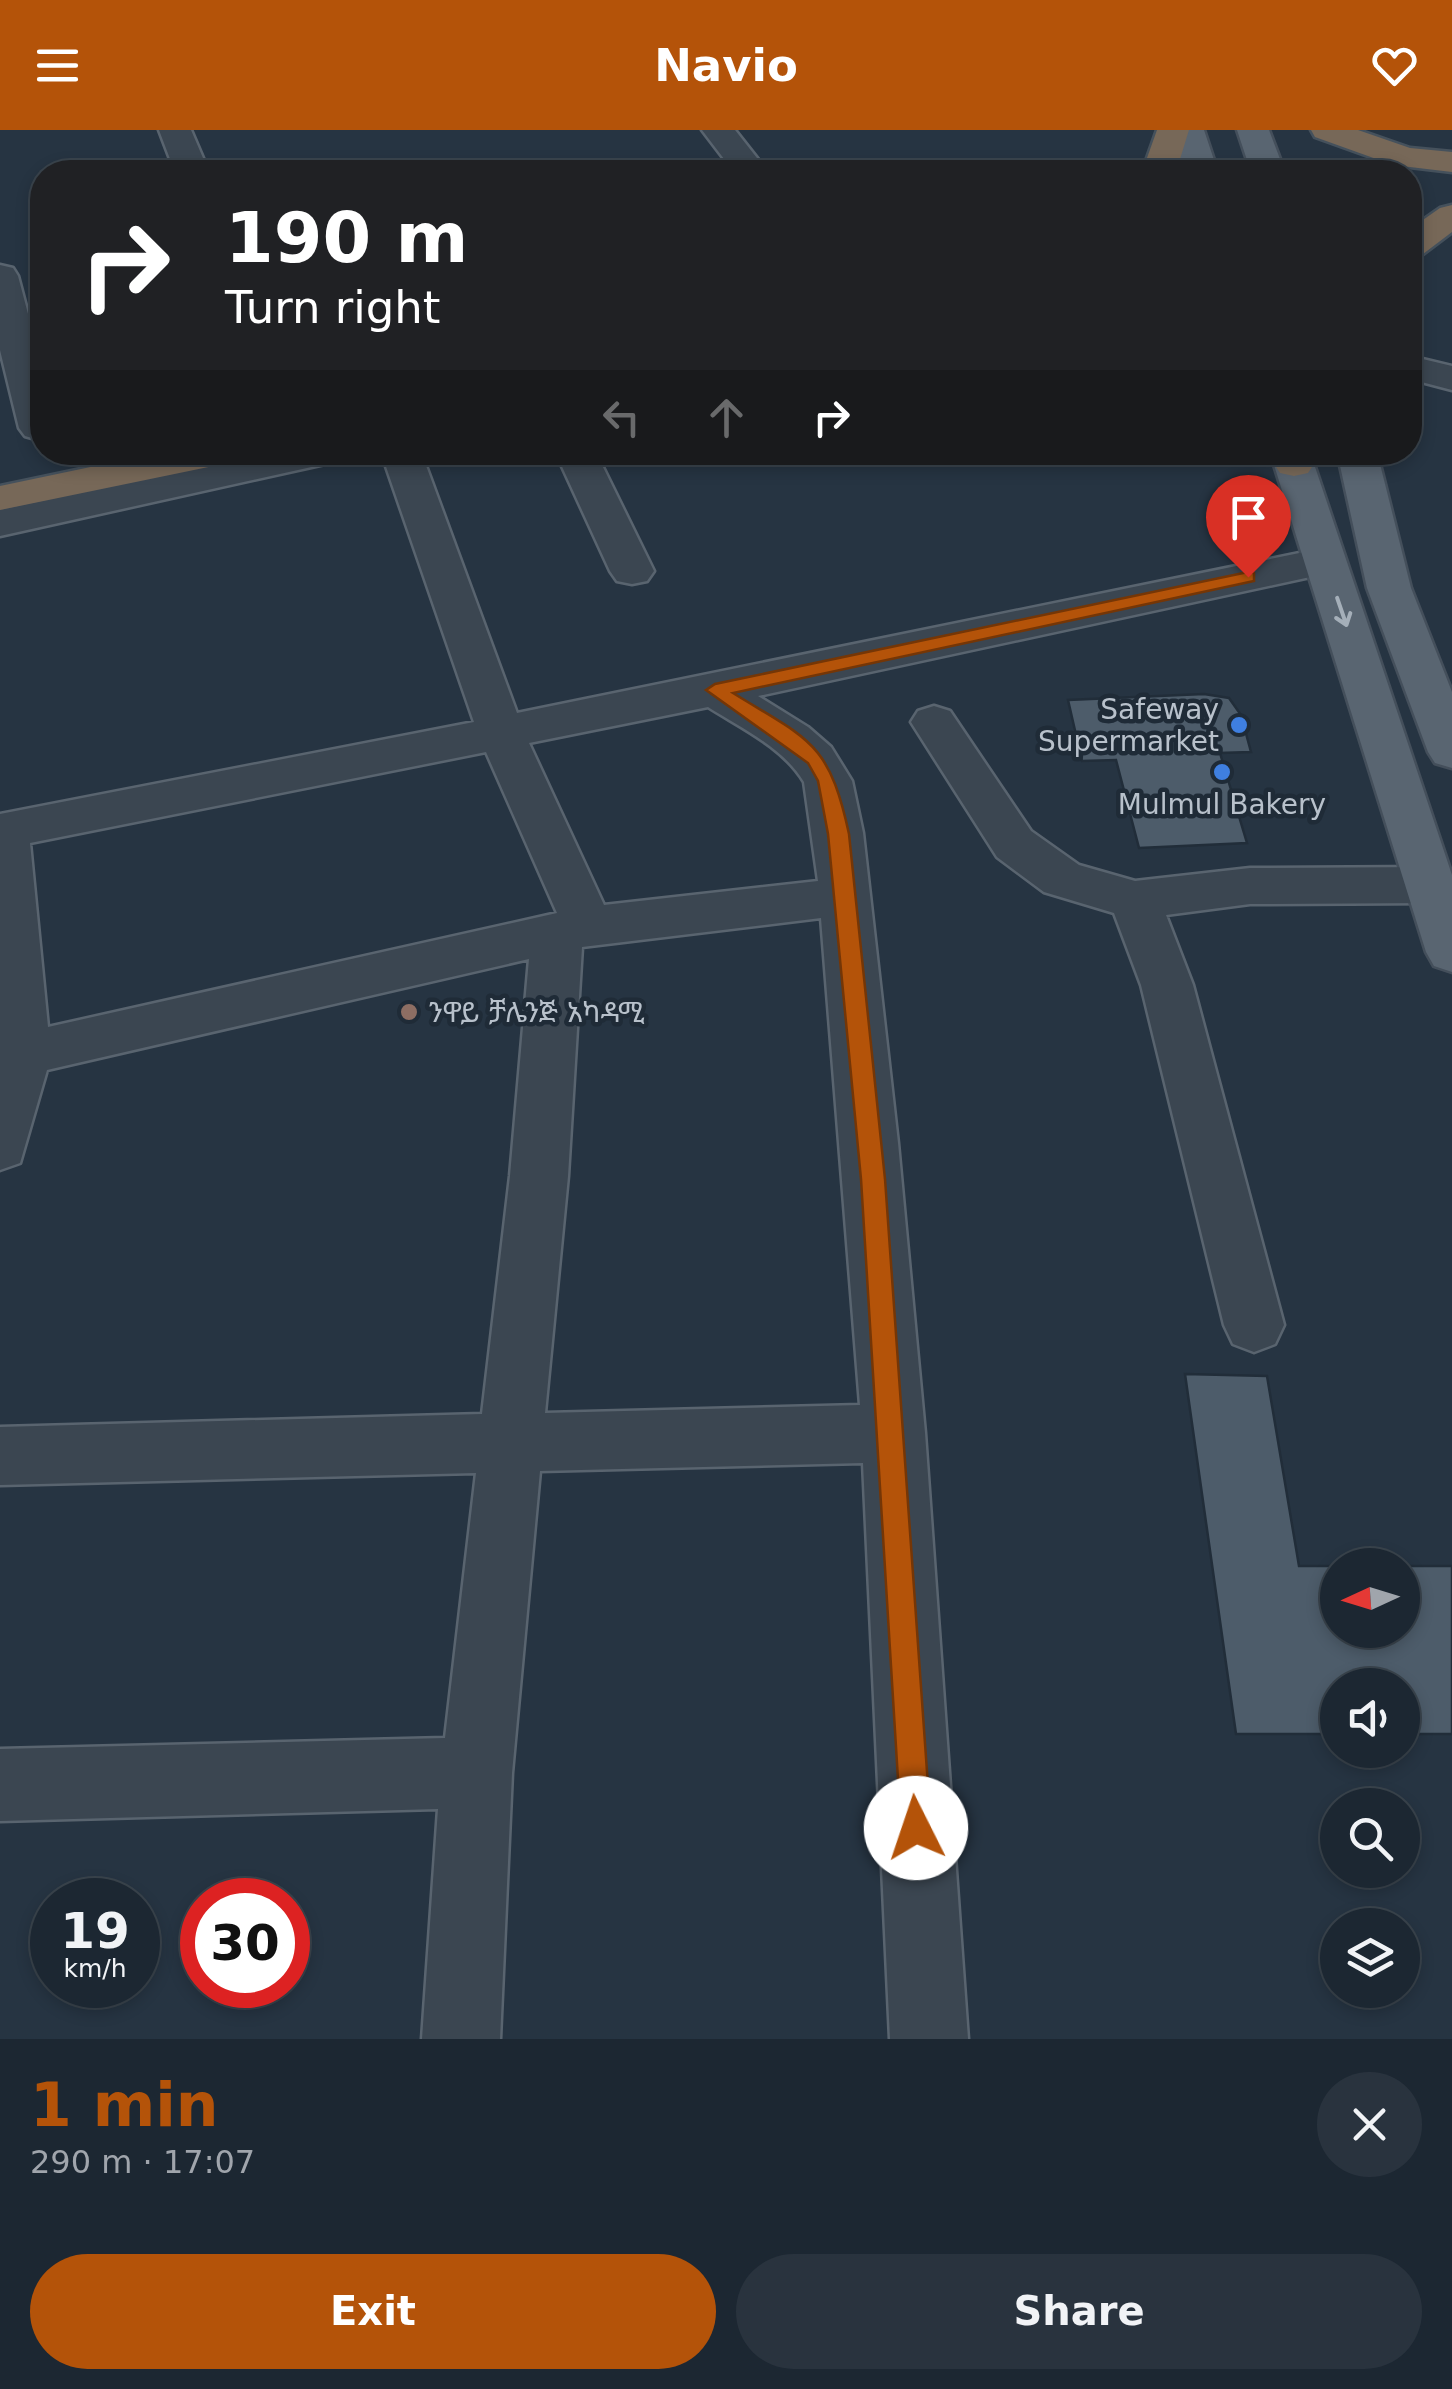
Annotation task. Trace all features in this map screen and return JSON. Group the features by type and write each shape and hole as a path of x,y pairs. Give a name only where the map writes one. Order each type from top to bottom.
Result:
{"highway":[{"path":"1163,160 1173,130"},
{"path":"1327,130 1404,158 1452,163"},
{"path":"1422,168 1452,163"},
{"path":"1422,207 1452,200"},
{"path":"1422,237 1452,215"},
{"path":"0,466 30,448"},
{"path":"0,498 160,465"}],"main road":[{"path":"1188,130 1197,160"},
{"path":"1252,130 1263,160"},
{"path":"1293,465 1452,952"},
{"path":"1361,465 1389,588 1452,752"}],"street":[{"path":"175,130 187,160"},
{"path":"718,130 742,160"},
{"path":"0,278 30,373"},
{"path":"1422,370 1452,378"},
{"path":"0,436 30,436"},
{"path":"0,524 266,465"},
{"path":"406,465 573,929 539,1176 476,1773 461,2039"},
{"path":"580,465 632,571"},
{"path":"0,1147 24,1054 2,832 715,690 1324,561"},
{"path":"715,690 791,738 814,759 828,781 870,1142 929,2039"},
{"path":"934,722 1014,844 1062,880 1134,900 1250,886 1430,885"},
{"path":"24,1054 573,929 844,897"},
{"path":"1134,900 1168,985 1254,1324"},
{"path":"0,1456 892,1434"},
{"path":"0,1785 476,1773"}],"building":[{"path":"1204,694 1229,698 1241,715 1251,752 1220,753 1247,843 1139,848 1116,760 1082,761 1068,700"},
{"path":"1185,1374 1267,1376 1299,1566 1320,1566 1320,1648 1420,1648 1420,1566 1452,1566 1452,1734 1420,1734 1420,1668 1320,1668 1320,1734 1236,1734"}],"place":[{"name":"Safeway Supermarket","path":"1239,725"},
{"name":"Mulmul Bakery","path":"1222,772"},
{"name":"ንዋይ ቻሌንጅ አካዳሚ","path":"409,1012"}],"route":[{"path":"916,1828 873,1179 838,834 828,781 814,759 791,738 715,690 1248,577"}]}
